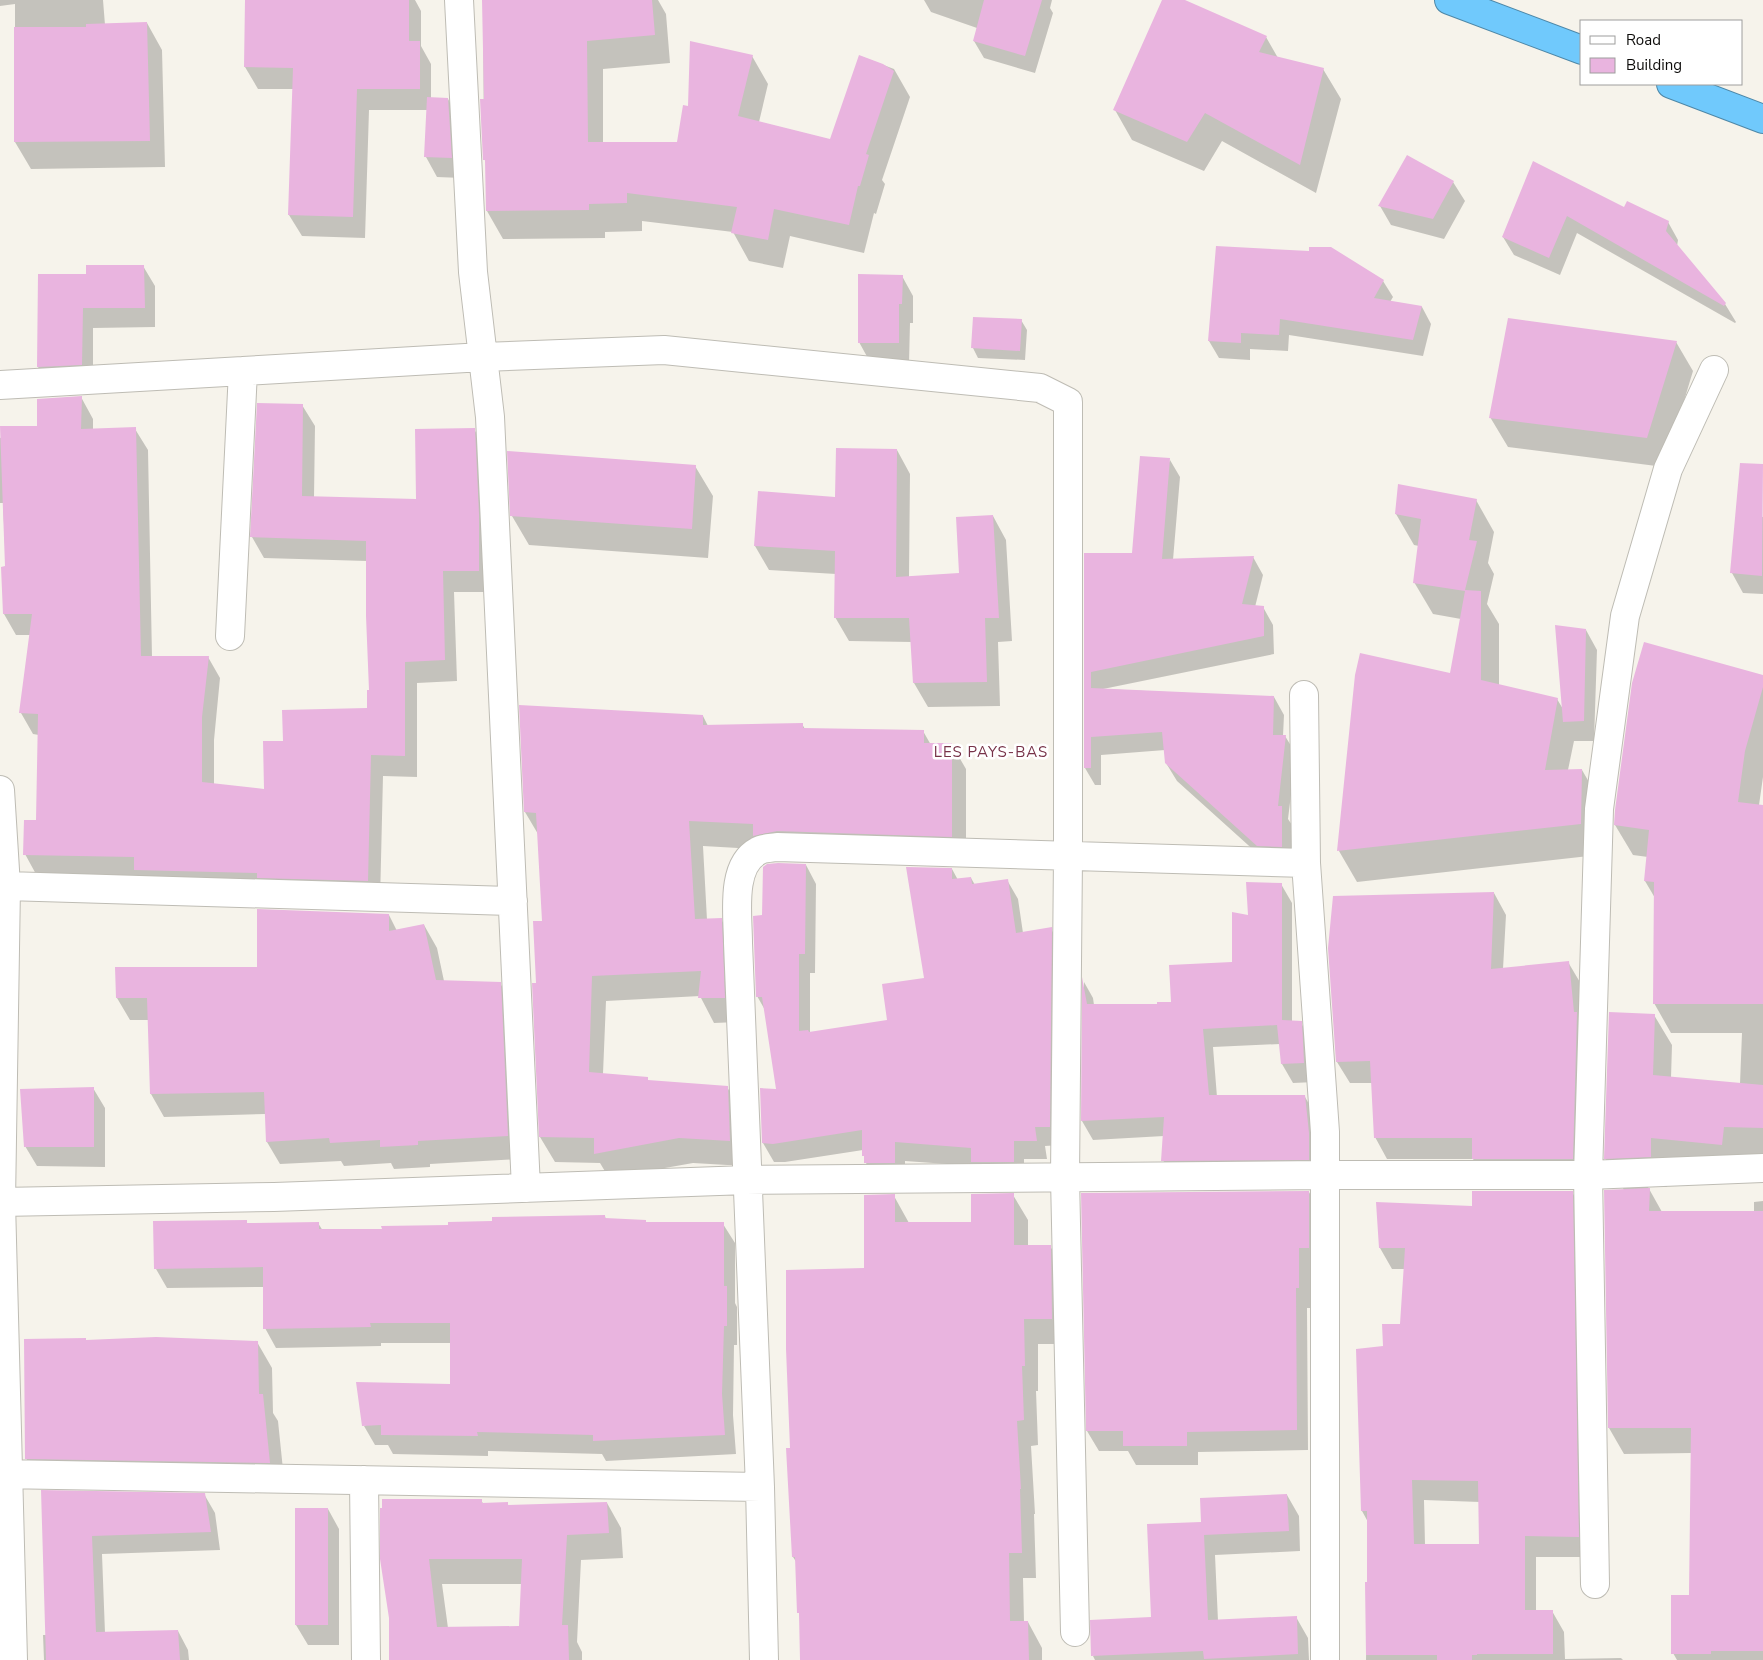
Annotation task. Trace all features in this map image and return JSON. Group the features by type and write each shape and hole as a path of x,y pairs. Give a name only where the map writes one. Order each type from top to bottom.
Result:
{"highway":[{"path":"1449,0 1580,49"},
{"path":"1674,85 1763,119"}],"street":[{"path":"459,0 473,272 490,417 526,1188"},
{"path":"0,384 483,357 664,350 1040,388 1068,402 1068,856 1065,1178 1075,1632"},
{"path":"1595,1584 1588,1175 1599,809 1625,616 1668,469 1714,370"},
{"path":"230,636 243,371"},
{"path":"1304,695 1306,863 1325,1132 1326,1175 1324,1660"},
{"path":"0,790 6,886 1,1202 4,1474 13,1660"},
{"path":"764,1660 760,1487 738,943 738,882 746,860 759,850 777,848 1306,863"},
{"path":"6,886 512,901"},
{"path":"1,1202 274,1197 747,1180 1326,1175 1588,1175 1763,1168"},
{"path":"4,1474 760,1487"},
{"path":"364,1480 366,1660"}],"building":[{"path":"245,0 409,0 409,41 420,41 420,89 357,89 353,217 288,215 293,68 244,67"},
{"path":"482,0 652,0 655,35 587,41 588,142 677,142 683,105 688,106 690,41 753,55 738,116 830,139 859,55 883,64 894,71 866,154 869,155 860,186 858,186 849,225 774,209 768,240 731,233 737,207 627,193 627,203 589,204 589,210 486,211 485,160 483,160 480,99 484,99"},
{"path":"984,0 1042,0 1025,56 973,41"},
{"path":"1162,0 1185,0 1267,36 1259,52 1324,68 1300,165 1205,113 1187,142 1113,110"},
{"path":"147,22 150,141 14,142 14,27 86,27 86,24"},
{"path":"427,97 448,98 452,158 424,157"},
{"path":"1407,155 1454,181 1433,219 1378,206"},
{"path":"1533,161 1624,207 1627,201 1669,221 1666,231 1726,303 1724,306 1567,216 1549,258 1502,237"},
{"path":"1216,246 1309,251 1309,247 1331,247 1384,280 1374,298 1422,306 1413,340 1280,319 1279,335 1241,333 1241,343 1208,341"},
{"path":"86,265 144,265 145,308 83,308 82,365 37,367 38,274 86,274"},
{"path":"858,274 903,275 902,304 899,304 899,343 858,343"},
{"path":"973,317 1022,319 1020,351 971,348"},
{"path":"1508,318 1677,341 1647,438 1489,418"},
{"path":"82,396 81,429 136,427 141,656 209,656 202,717 202,782 264,789 263,741 283,741 282,710 367,708 367,690 369,690 366,616 366,541 250,537 257,403 303,404 302,496 416,499 415,429 475,428 479,514 479,571 443,571 445,660 405,662 405,756 371,755 368,881 257,878 257,873 134,870 134,857 23,855 24,820 36,820 38,714 19,713 32,614 3,614 1,567 5,566 0,426 37,426 37,399"},
{"path":"836,448 897,449 896,577 959,573 956,517 993,515 999,618 985,618 987,682 913,683 909,618 834,618 835,551 754,546 758,491 835,497"},
{"path":"507,451 696,465 692,529 510,516"},
{"path":"1140,456 1170,458 1162,559 1254,556 1242,604 1264,606 1264,636 1091,672 1091,688 1274,696 1273,735 1286,735 1278,806 1282,806 1282,847 1257,846 1165,763 1162,732 1091,737 1091,768 1084,768 1084,553 1132,553"},
{"path":"1740,463 1763,464 1762,576 1730,573"},
{"path":"1398,484 1477,499 1469,540 1477,541 1465,590 1481,591 1481,680 1558,698 1545,770 1582,769 1581,824 1337,851 1355,675 1360,653 1450,673 1465,591 1413,583 1421,519 1395,514"},
{"path":"1555,625 1586,629 1584,721 1563,722"},
{"path":"1644,642 1763,675 1763,687 1745,751 1738,802 1763,805 1763,1004 1653,1004 1654,882 1644,881 1649,830 1614,825 1632,683"},
{"path":"519,705 703,715 703,725 803,723 803,728 924,730 924,743 952,743 952,837 777,831 753,836 753,824 689,821 695,919 722,918 725,998 698,998 701,971 592,976 589,1072 648,1077 648,1080 728,1086 730,1141 679,1138 594,1154 594,1138 539,1137 532,983 536,983 533,921 542,921 536,813 524,812"},
{"path":"767,864 806,864 805,954 799,954 799,1031 808,1030 809,1032 887,1020 882,984 924,978 906,867 952,868 952,879 971,877 972,884 1008,879 1016,933 1052,927 1050,1127 1035,1127 1037,1141 1014,1141 1014,1162 971,1162 971,1148 895,1142 895,1163 864,1163 864,1156 862,1156 862,1130 773,1144 762,1143 760,1088 776,1089 762,997 756,997 753,916 762,915 763,867"},
{"path":"1246,882 1282,883 1282,1020 1302,1021 1304,1063 1281,1064 1277,1025 1203,1029 1209,1095 1305,1095 1309,1133 1309,1160 1161,1161 1164,1117 1081,1121 1082,977 1087,1004 1157,1004 1157,1002 1171,1002 1169,965 1232,962 1232,912 1248,915"},
{"path":"1494,892 1491,969 1569,961 1574,1012 1577,1012 1573,1159 1472,1159 1472,1138 1374,1138 1370,1061 1336,1062 1328,948 1333,896"},
{"path":"257,909 389,914 389,931 424,924 436,980 501,982 508,1136 418,1141 418,1145 380,1147 380,1140 330,1143 329,1138 266,1142 264,1092 150,1094 147,998 116,998 115,967 257,967"},
{"path":"1609,1012 1655,1014 1653,1075 1763,1085 1763,1128 1724,1127 1722,1145 1651,1138 1651,1157 1604,1159"},
{"path":"94,1087 94,1147 24,1147 20,1089"},
{"path":"1650,1188 1649,1211 1763,1211 1763,1651 1711,1651 1711,1654 1671,1654 1671,1595 1689,1595 1691,1428 1608,1428 1604,1190"},
{"path":"1309,1191 1309,1248 1299,1248 1299,1288 1296,1288 1297,1430 1187,1432 1187,1446 1123,1446 1123,1431 1086,1431 1081,1193"},
{"path":"1472,1191 1573,1191 1579,1537 1525,1536 1525,1610 1553,1610 1553,1654 1477,1654 1472,1655 1472,1660 1437,1660 1437,1655 1366,1655 1365,1582 1367,1582 1367,1511 1361,1511 1356,1349 1383,1346 1382,1324 1400,1324 1405,1248 1379,1248 1376,1202 1472,1206","holes":["1412,1480 1478,1481 1479,1544 1414,1544"]},
{"path":"1014,1193 1014,1245 1051,1245 1052,1319 1024,1319 1025,1366 1022,1366 1024,1420 1017,1421 1022,1553 1009,1553 1010,1621 1028,1621 1029,1660 800,1660 799,1613 797,1613 795,1557 792,1557 786,1448 790,1448 786,1349 786,1270 864,1268 864,1195 895,1194 895,1222 971,1222 971,1194"},
{"path":"605,1215 605,1218 646,1220 646,1222 724,1222 724,1286 727,1286 727,1326 724,1326 722,1394 725,1435 593,1441 593,1435 477,1432 478,1436 381,1435 381,1425 362,1426 356,1382 450,1384 450,1323 370,1323 371,1327 263,1329 263,1267 154,1269 153,1221 247,1220 247,1223 319,1222 319,1229 382,1229 381,1226 448,1225 448,1222 492,1221 492,1217"},
{"path":"156,1337 258,1341 259,1394 263,1394 270,1463 25,1459 24,1339 86,1338 86,1340"},
{"path":"41,1490 205,1493 211,1532 92,1536 96,1632 178,1630 180,1660 46,1660"},
{"path":"1287,1494 1289,1531 1204,1535 1208,1620 1297,1616 1298,1654 1204,1659 1203,1651 1091,1656 1090,1620 1151,1617 1147,1524 1201,1522 1200,1498"},
{"path":"382,1499 482,1499 482,1503 508,1502 508,1505 607,1502 609,1533 567,1535 562,1625 568,1625 569,1660 389,1660 389,1618 380,1559 380,1508 382,1508","holes":["429,1559 522,1559 519,1626 437,1627"]},
{"path":"295,1508 328,1508 328,1625 295,1625"}],"district":[{"name":"LES PAYS-BAS","path":"991,752"}]}
